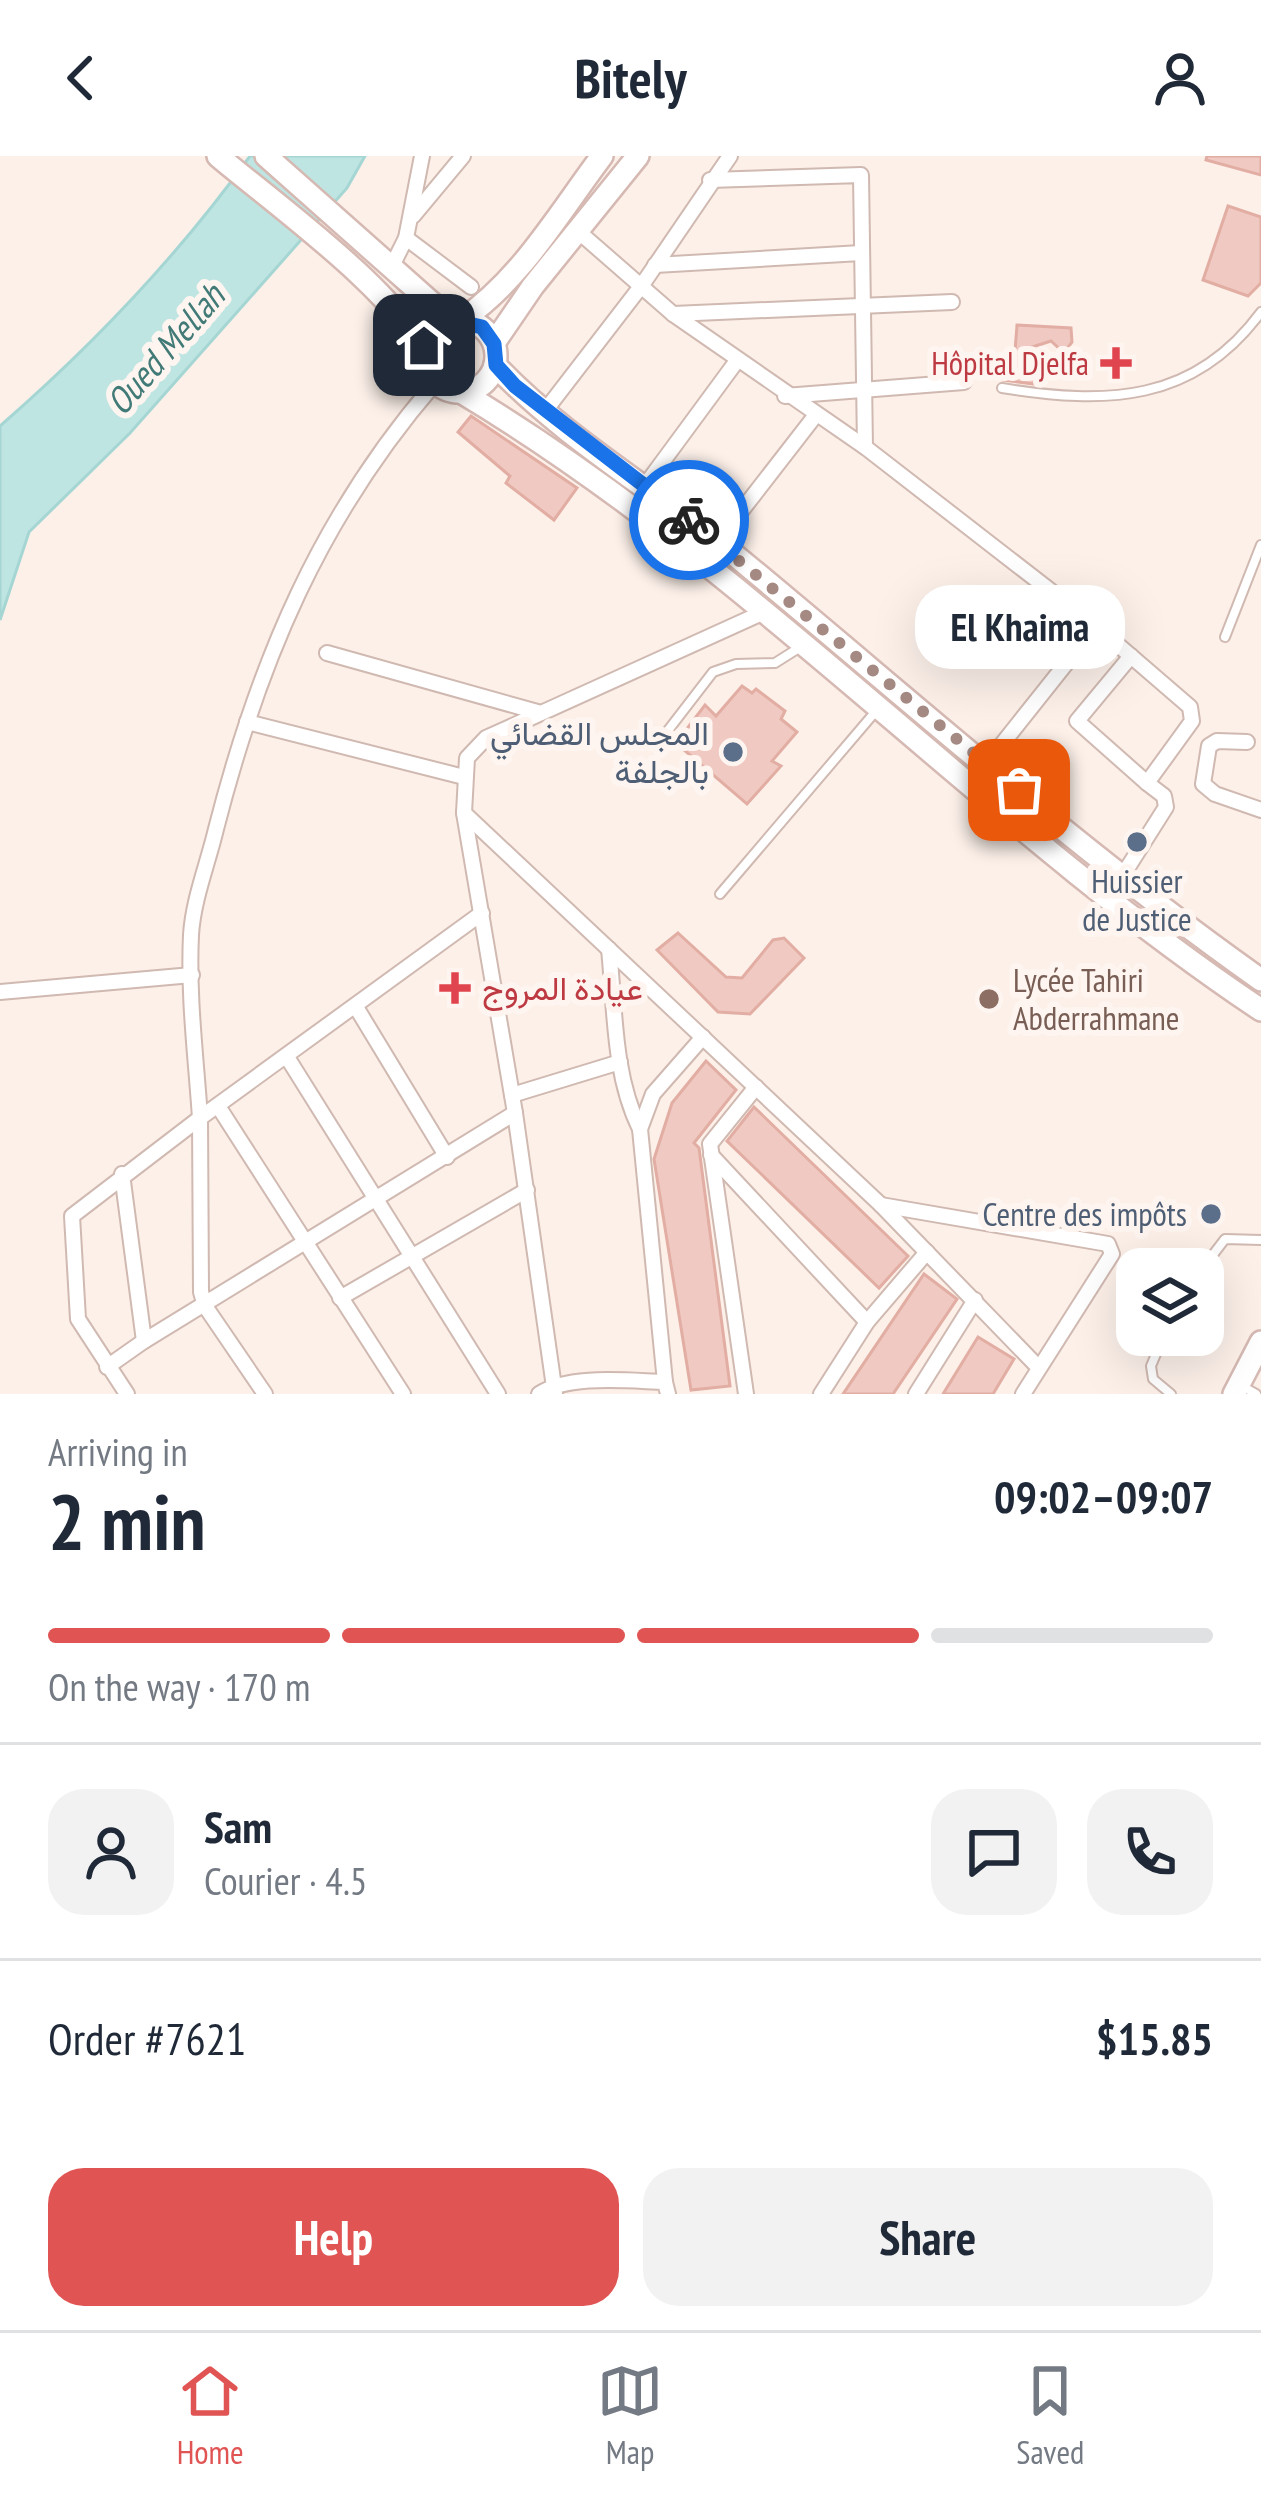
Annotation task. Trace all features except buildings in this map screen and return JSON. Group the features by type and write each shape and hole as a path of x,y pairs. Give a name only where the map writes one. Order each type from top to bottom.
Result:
{"main road":[{"path":"266,156 457,320 482,327 495,354 545,411 718,541 1124,875 1258,971"},
{"path":"423,358 430,334 494,298 602,156"},
{"path":"461,392 483,384 495,354 638,156"},
{"path":"226,162 344,262 419,338 435,383 461,392 592,478 881,705 1156,932 1261,1010"},
{"path":"1243,1391 1261,1342"}],"street":[{"path":"392,266 406,238 422,156"},
{"path":"410,220 463,156"},
{"path":"545,411 641,285 730,156"},
{"path":"860,156 865,447"},
{"path":"710,180 861,175"},
{"path":"579,232 673,314 785,396 865,447 1096,626 1193,715 1147,783"},
{"path":"406,238 471,287"},
{"path":"655,265 861,253"},
{"path":"673,314 952,302"},
{"path":"644,487 736,362"},
{"path":"785,396 964,382"},
{"path":"265,1394 205,1306 192,975 196,912 274,637 356,487 435,383"},
{"path":"718,541 815,416"},
{"path":"554,1389 515,1113 464,814 467,758 486,738 764,612"},
{"path":"987,763 1096,626"},
{"path":"328,653 541,712"},
{"path":"1124,875 1166,807 1164,796 1077,722 1131,656"},
{"path":"247,722 464,777"},
{"path":"1247,742 1217,741 1209,746 1203,784 1215,794 1261,810"},
{"path":"464,814 881,1205 1038,1367"},
{"path":"127,1394 78,1319 70,1225 81,1204 482,914"},
{"path":"539,1394 554,1389 667,1388 640,1129 628,1106 620,1062 609,949"},
{"path":"0,992 192,975"},
{"path":"356,1006 447,1157"},
{"path":"640,1129 653,1094 703,1037"},
{"path":"287,1057 409,1259 499,1394"},
{"path":"512,1095 620,1062"},
{"path":"746,1394 711,1155 712,1136 756,1087"},
{"path":"218,1106 403,1394"},
{"path":"107,1367 515,1113"},
{"path":"711,1155 867,1322"},
{"path":"122,1174 144,1341"},
{"path":"340,1298 527,1190"},
{"path":"881,1205 1108,1244 1112,1254 1022,1394"},
{"path":"820,1394 867,1322 927,1252"},
{"path":"916,1394 974,1300"}],"lane":[{"path":"1002,388 1042,394 1152,393 1238,343 1261,312"},
{"path":"1225,637 1261,545"},
{"path":"666,733 713,672 736,664 775,663 804,646"},
{"path":"720,893 881,705"},
{"path":"1218,1248 1225,1239 1261,1240"},
{"path":"1155,1356 1153,1379 1171,1394"}],"water":[{"name":"Oued Mellah","path":"250,156 365,156 347,188 130,433 29,532 0,620 0,426 133,298"}],"way so far":[{"path":"689,520 1019,790"}],"place":[{"name":"Hôpital Djelfa","path":"1116,363"},
{"name":"المجلس القضائي بالجلفة","path":"733,752"},
{"name":"El Khaima","path":"1019,790"},
{"name":"Huissier de Justice","path":"1137,842"},
{"name":"عيادة المروج","path":"455,988"},
{"name":"Lycée Tahiri Abderrahmane","path":"989,999"},
{"name":"Centre des impôts","path":"1211,1214"}],"route":[{"path":"424,345 430,334 451,320 482,327 494,344 496,365 515,386 689,520"}]}
